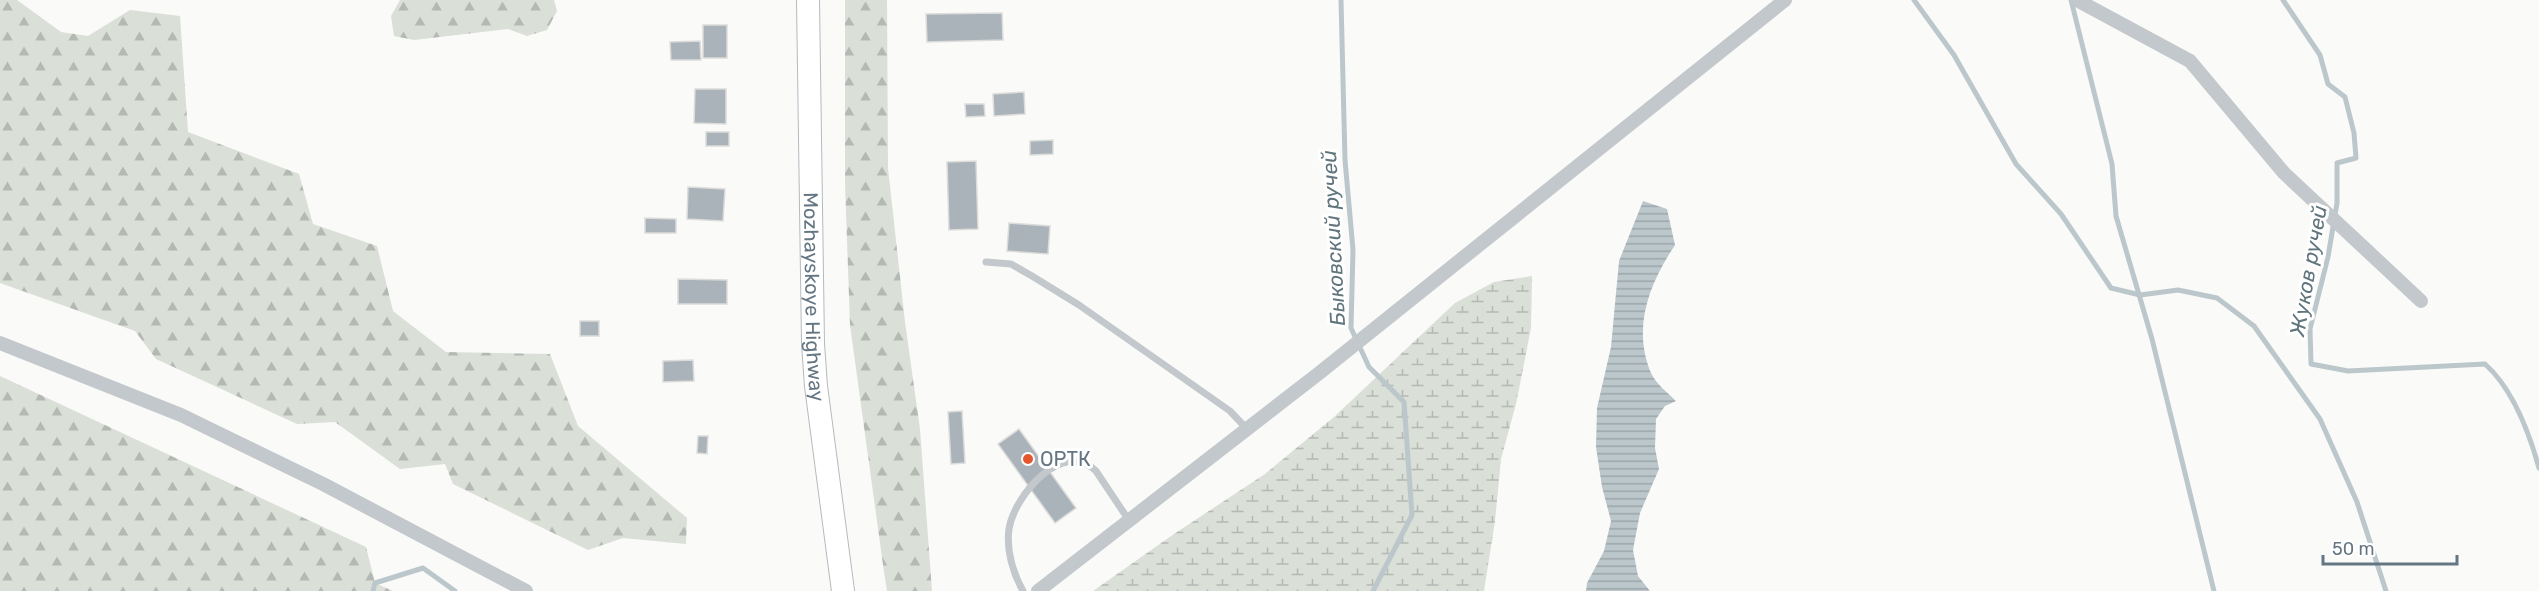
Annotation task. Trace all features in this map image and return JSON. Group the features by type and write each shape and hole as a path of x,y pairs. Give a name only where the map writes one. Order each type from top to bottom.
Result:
{"main road":[{"name":"Mozhayskoye Highway","path":"808,0 813,344 816,386 843,591"}],"street":[{"path":"1038,591 1130,522 1642,117 1785,0"},
{"path":"2077,0 2190,61 2284,173 2421,301"},
{"path":"0,343 181,416 323,484 526,591"}],"lane":[{"path":"986,262 1011,264 1079,304 1230,411 1247,429"},
{"path":"1023,591 1012,565 1010,528 1021,498 1029,487 1049,471 1062,464 1075,461 1089,464 1130,522"}],"green space":[{"path":"0,0 17,0 61,32 88,36 130,10 180,16 188,132 299,174 313,224 377,246 393,311 446,352 550,354 578,426 687,518 686,544 623,538 588,550 453,484 445,464 400,469 335,422 297,424 156,359 135,331 0,283"},
{"path":"400,0 554,0 557,11 547,30 527,36 508,29 414,40 394,36 391,16"},
{"path":"845,0 887,0 888,168 905,322 920,429 932,591 887,591 884,572 850,325 845,183"},
{"path":"1532,276 1531,328 1516,404 1501,459 1495,521 1484,591 1093,591 1265,474 1334,417 1455,303 1494,282"},
{"path":"0,376 366,547 375,583 393,591 0,591"}],"shaded area":[{"path":"1643,201 1667,209 1675,245 1651,291 1643,323 1643,340 1651,373 1659,385 1676,401 1665,406 1656,419 1655,448 1659,469 1640,513 1633,550 1638,576 1650,591 1586,591 1587,583 1604,551 1611,521 1602,487 1596,447 1597,408 1611,347 1619,261"}],"building":[{"path":"1002,13 1003,40 927,42 926,14"},
{"path":"703,25 727,25 727,58 703,58"},
{"path":"700,41 701,60 671,60 670,42"},
{"path":"695,89 726,89 726,124 694,123"},
{"path":"1024,92 1025,114 994,116 993,94"},
{"path":"965,104 984,104 985,116 966,117"},
{"path":"706,132 729,132 729,146 706,146"},
{"path":"1053,140 1053,154 1030,155 1030,141"},
{"path":"976,161 978,229 949,230 947,162"},
{"path":"688,187 725,189 723,221 687,219"},
{"path":"645,218 676,219 676,233 645,233"},
{"path":"1009,223 1050,226 1048,254 1007,251"},
{"path":"678,279 727,280 727,304 678,304"},
{"path":"580,321 599,321 599,336 580,336"},
{"path":"693,360 694,381 663,382 663,361"},
{"path":"962,411 965,463 951,464 948,412"},
{"path":"1019,429 1076,508 1055,523 998,444"},
{"path":"698,436 708,436 707,454 697,453"}],"waterway":[{"name":"Быковский ручей","path":"1341,0 1345,160 1353,250 1351,328 1369,367 1404,402 1412,515 1373,591"},
{"path":"1914,0 1954,55 2016,164 2061,214 2111,288 2140,295 2178,290 2217,298 2254,326 2320,419 2357,502 2386,591"},
{"path":"2071,0 2112,164 2116,216 2152,339 2214,591"},
{"name":"Жуков ручей","path":"2283,0 2320,55 2328,84 2345,97 2354,133 2356,158 2337,163 2337,203 2328,257 2310,329 2311,364 2348,371 2485,364 2512,398 2525,426 2539,468"},
{"name":"Быковский ручей","path":"373,591 375,583 423,568 455,591"}],"place":[{"name":"ОРТК","path":"1028,459"}]}
